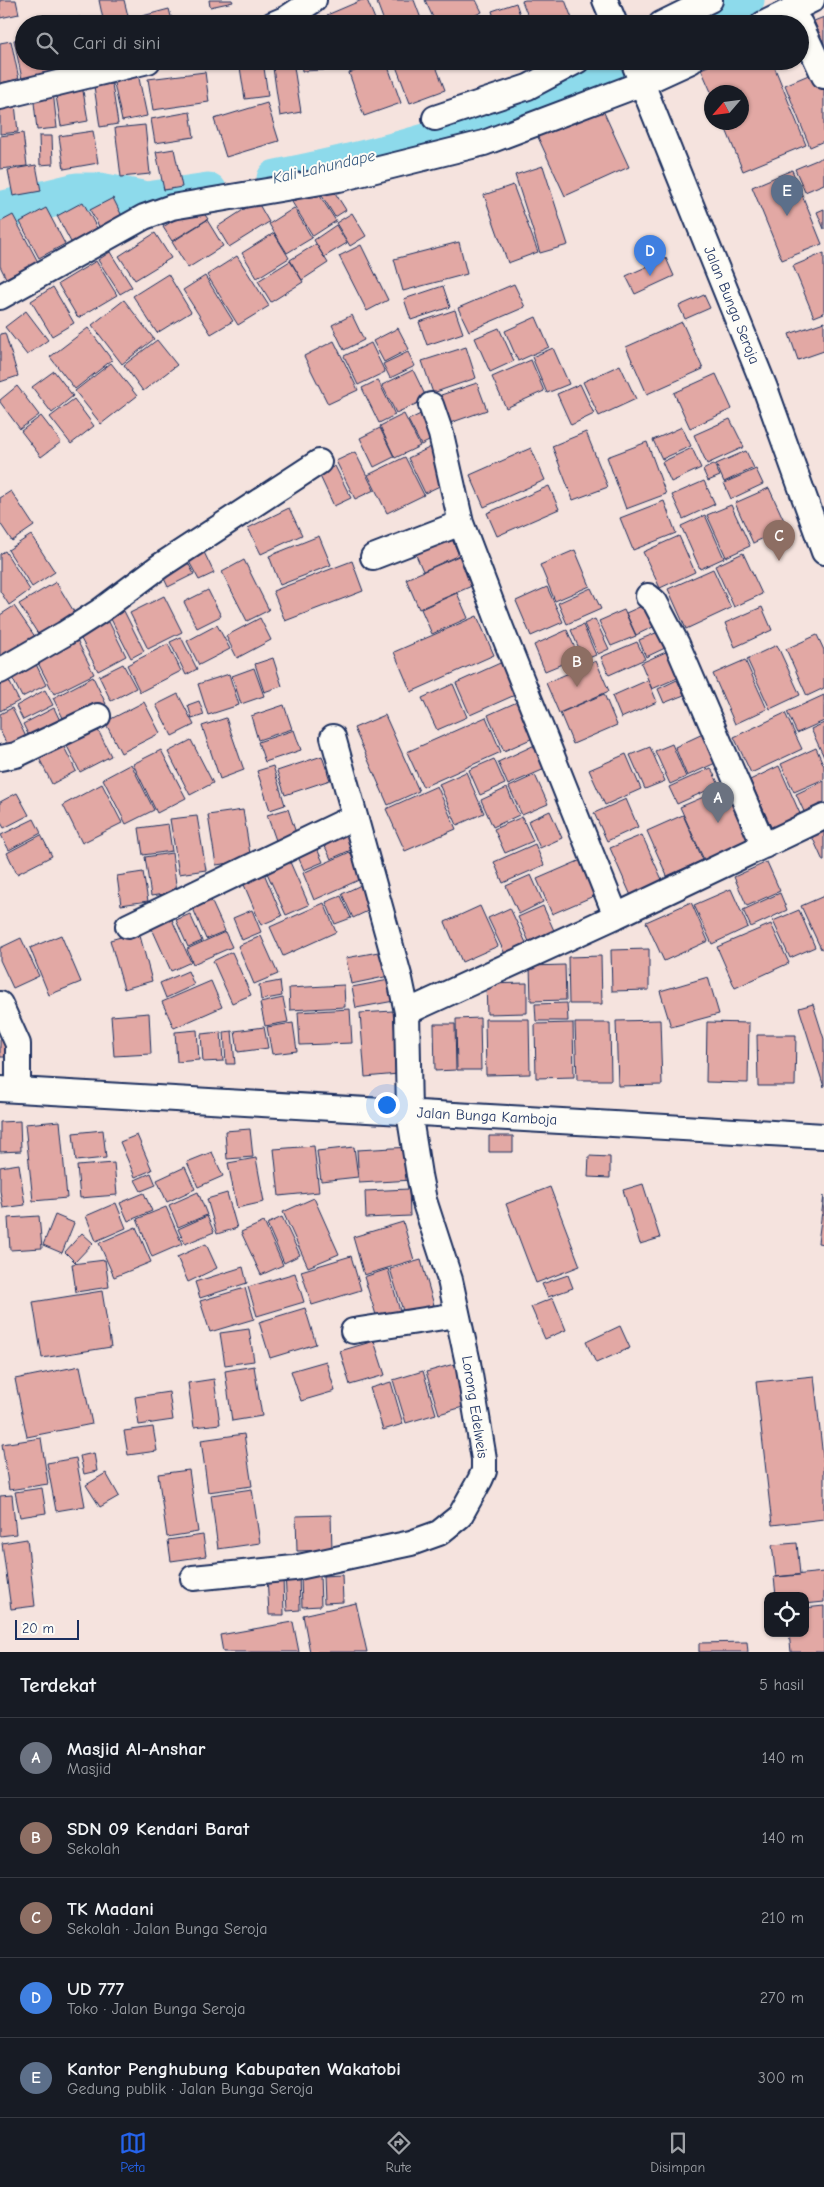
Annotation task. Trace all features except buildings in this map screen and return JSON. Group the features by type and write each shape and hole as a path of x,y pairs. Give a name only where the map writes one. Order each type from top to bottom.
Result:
{"street":[{"path":"291,15 314,0"},
{"path":"605,0 611,15"},
{"path":"680,15 710,0"},
{"path":"809,35 824,76"},
{"path":"0,97 111,70"},
{"path":"435,118 528,87 560,70"},
{"path":"0,297 144,217 172,207 339,179 484,143 639,73 652,70"},
{"name":"Jalan Bunga Seroja","path":"639,73 765,388 815,494 824,552"},
{"path":"431,405 441,434 461,523 616,916"},
{"path":"0,671 100,611 160,566 318,462"},
{"path":"373,558 461,523"},
{"path":"648,596 655,602 677,644 764,846"},
{"path":"0,758 16,755 98,716"},
{"name":"Lorong Edelweis","path":"193,1578 294,1568 411,1544 439,1533 460,1516 484,1471 484,1459 468,1363 450,1280 424,1200 409,1112 407,1012 391,946 354,817 334,738"},
{"path":"128,926 354,817"},
{"path":"407,1012 616,916 824,817"},
{"path":"0,1004 18,1044 9,1090"},
{"name":"Jalan Bunga Kamboja","path":"9,1090 824,1136"},
{"path":"353,1331 457,1315"}],"waterway":[{"name":"Kali Lahundape","path":"721,15 745,0"},
{"name":"Kali Lahundape","path":"276,179 351,163 463,132 580,89 618,70"},
{"name":"Kali Lahundape","path":"0,211 77,192 99,192 147,201 208,192"}],"place":[{"name":"Kantor Penghubung Kabupaten Wakatobi","path":"787,216"},
{"name":"UD 777","path":"650,276"},
{"name":"TK Madani","path":"779,561"},
{"name":"SDN 09 Kendari Barat","path":"577,687"},
{"name":"Masjid Al-Anshar","path":"718,823"}]}
